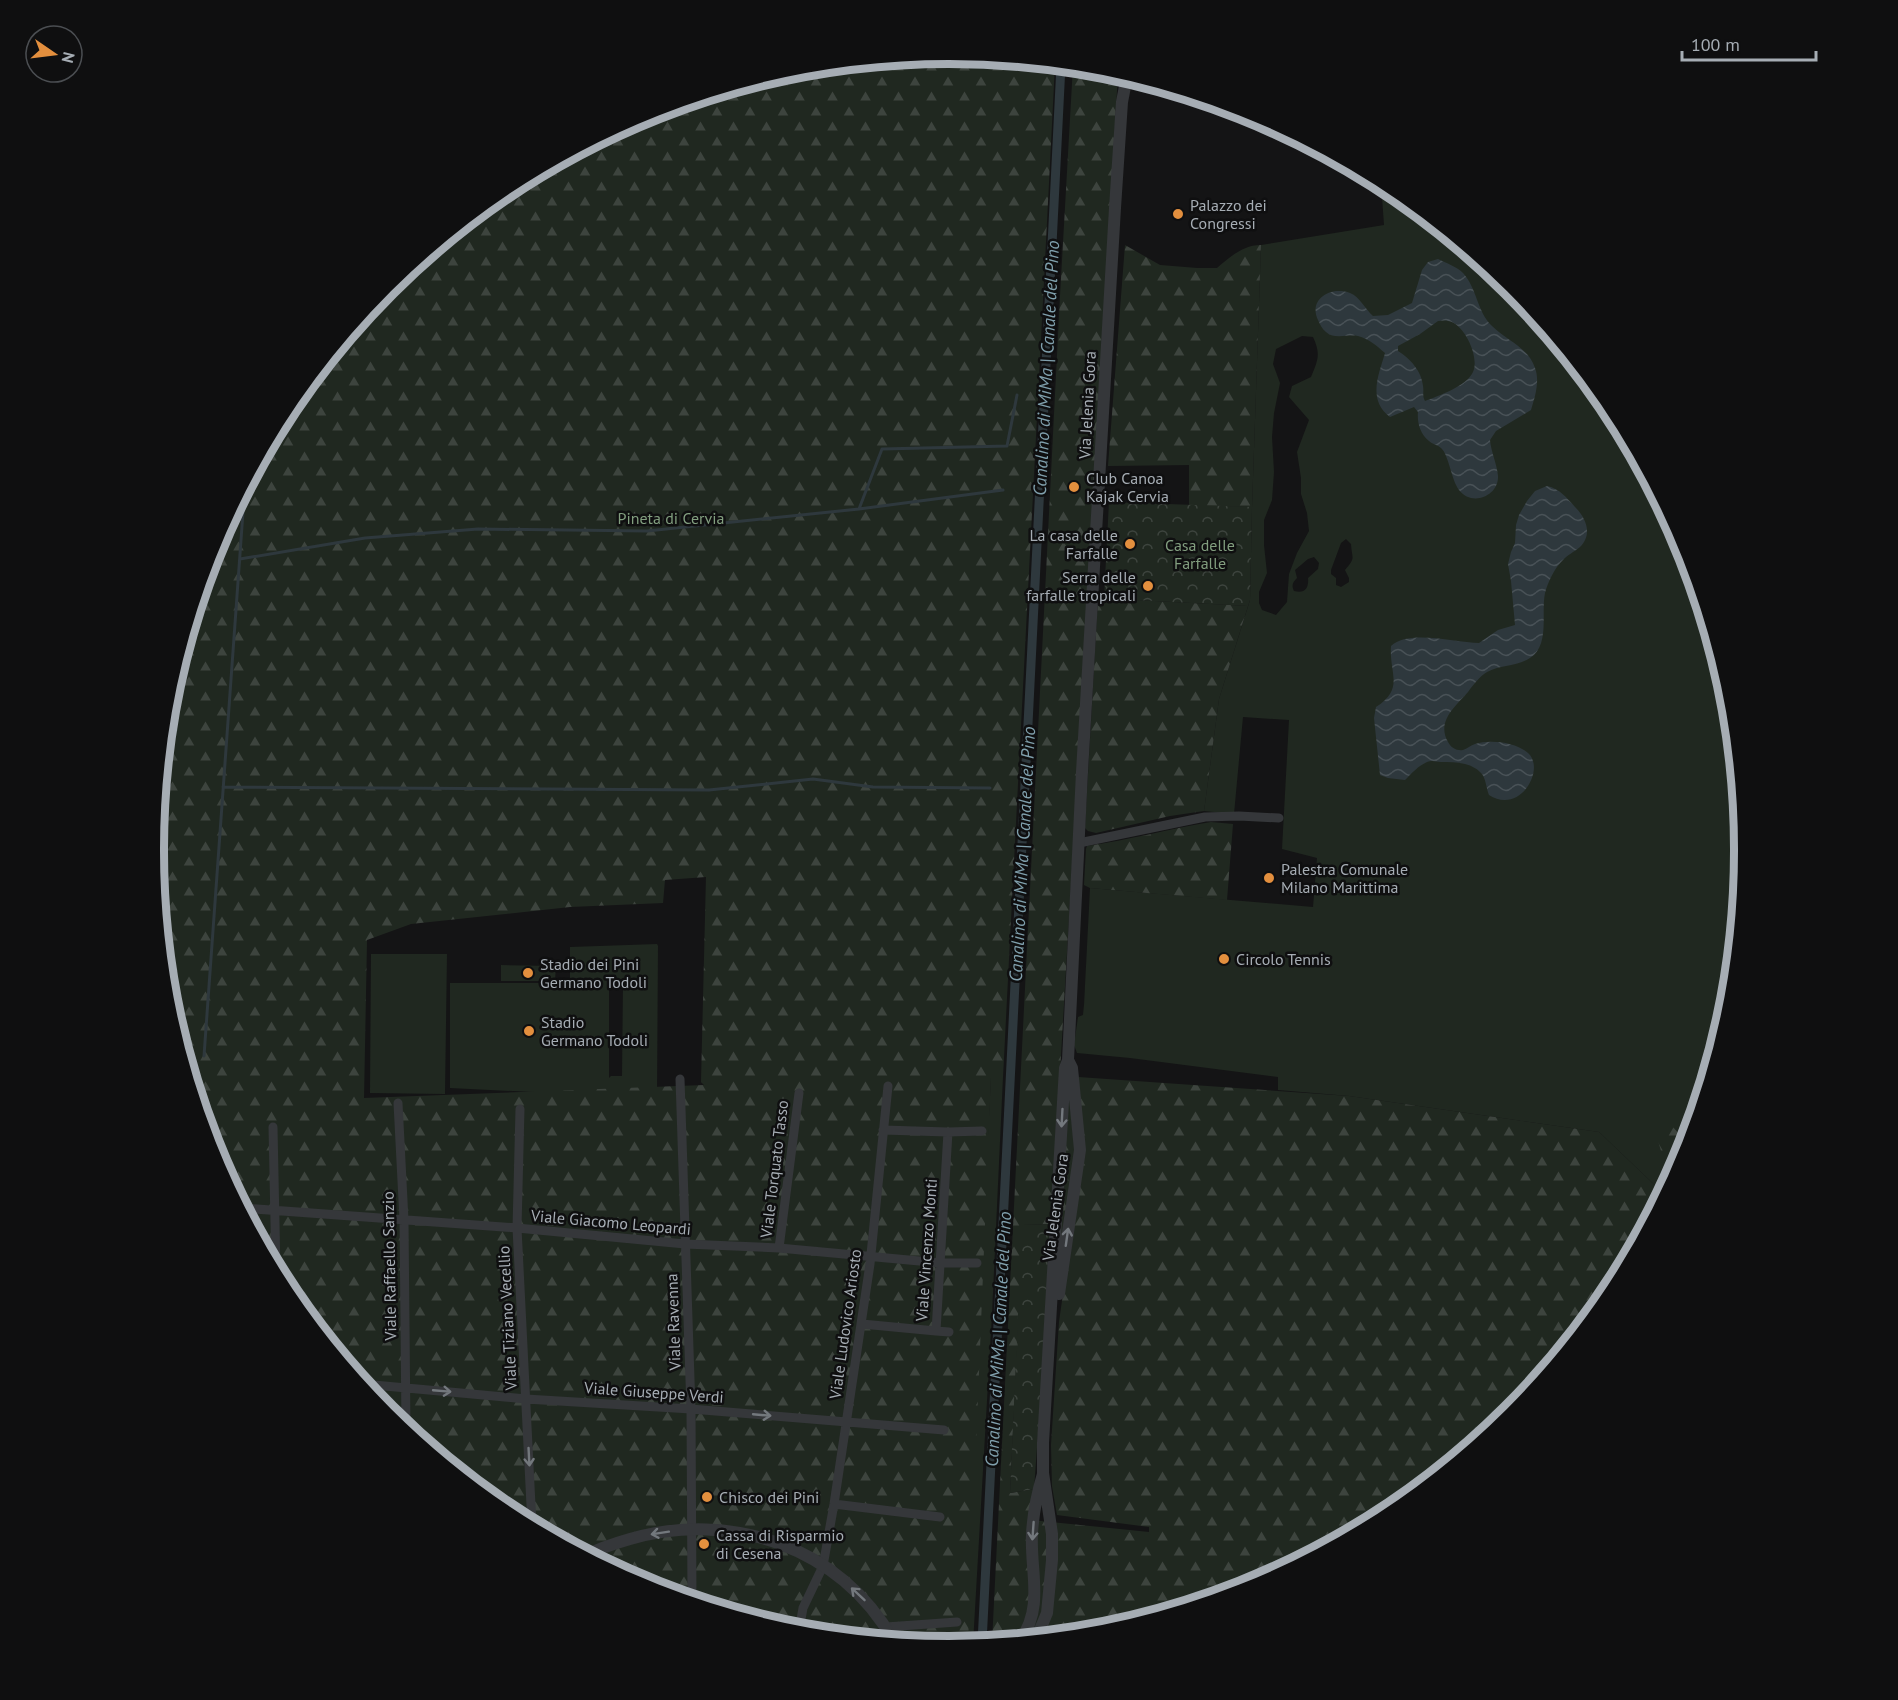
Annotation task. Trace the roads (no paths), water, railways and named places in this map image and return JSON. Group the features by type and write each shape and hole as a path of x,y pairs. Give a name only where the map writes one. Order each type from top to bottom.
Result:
{"street":[{"name":"Via Jelenia Gora","path":"1040,1630 1047,1612 1052,1560 1052,1534 1043,1473 1043,1443 1065,1068 1068,1060 1115,208 1122,102 1125,85"},
{"path":"1079,843 1205,817 1279,818"},
{"name":"Via Jelenia Gora","path":"1048,1357 1080,1150 1072,1068 1068,1060"},
{"name":"Viale Ravenna","path":"680,1079 691,1409 692,1592"},
{"name":"Viale Ludovico Ariosto","path":"801,1621 803,1608 823,1566 834,1504 862,1324 888,1086"},
{"name":"Viale Torquato Tasso","path":"779,1248 799,1093"},
{"name":"Viale Raffaello Sanzio","path":"398,1103 404,1220 406,1416"},
{"name":"Viale Tiziano Vecellio","path":"520,1109 517,1228 532,1515"},
{"path":"273,1127 276,1254"},
{"path":"883,1130 982,1131"},
{"name":"Viale Vincenzo Monti","path":"862,1324 936,1331 948,1132"},
{"name":"Viale Giacomo Leopardi","path":"251,1209 517,1228 686,1244 779,1248 870,1258 977,1263"},
{"path":"936,1331 949,1332"},
{"name":"Viale Giuseppe Verdi","path":"375,1385 526,1399 691,1409 944,1430"},
{"name":"Via Jelenia Gora","path":"1025,1632 1031,1622 1036,1586 1032,1536 1037,1493 1043,1473"},
{"path":"834,1504 940,1517"},
{"path":"597,1551 639,1537 691,1529 725,1530 778,1542 794,1548 845,1582 863,1598 889,1633"},
{"path":"886,1627 957,1622"}],"water":[{"path":"1438,259 1463,273 1487,320 1527,355 1535,368 1536,389 1531,410 1496,431 1490,440 1498,476 1494,489 1484,497 1471,498 1459,490 1444,451 1429,441 1421,431 1418,412 1414,407 1390,417 1383,410 1377,395 1377,386 1385,353 1362,337 1330,334 1321,326 1316,313 1316,306 1323,296 1343,291 1357,297 1373,316 1388,315 1412,303 1422,270 1428,262","holes":["1438,321 1454,323 1465,334 1472,350 1475,366 1465,382 1425,401 1418,371 1411,361 1398,351 1398,346"]},
{"path":"1547,486 1556,489 1579,511 1585,521 1587,532 1584,542 1559,564 1550,580 1545,593 1543,634 1539,649 1529,659 1492,669 1482,676 1453,708 1444,727 1448,742 1456,749 1463,750 1475,744 1488,742 1503,742 1523,749 1533,760 1534,769 1527,788 1520,795 1511,799 1500,800 1489,795 1484,778 1477,769 1457,763 1427,762 1405,780 1380,775 1374,718 1376,707 1385,700 1393,687 1391,646 1409,638 1479,643 1498,630 1515,625 1508,564 1515,543 1516,525 1527,501 1535,491"}],"waterway":[{"name":"Canalino di MiMa | Canale del Pino","path":"982,1635 1061,73"},
{"path":"859,509 882,449 1007,446 1017,395"},
{"path":"240,559 365,538 478,529 647,531 859,509 1003,490"},
{"path":"204,1056 243,512"},
{"path":"223,787 709,790 813,779 873,787 990,788"}],"place":[{"name":"Palazzo dei Congressi","path":"1178,214"},
{"name":"Club Canoa Kajak Cervia","path":"1074,487"},
{"name":"La casa delle Farfalle","path":"1130,544"},
{"name":"Serra delle farfalle tropicali","path":"1148,586"},
{"name":"Palestra Comunale Milano Marittima","path":"1269,878"},
{"name":"Circolo Tennis","path":"1224,959"},
{"name":"Stadio dei Pini Germano Todoli","path":"528,973"},
{"name":"Stadio Germano Todoli","path":"529,1031"},
{"name":"Chisco dei Pini","path":"707,1497"},
{"name":"Cassa di Risparmio di Cesena","path":"704,1544"}],"park label":[{"name":"Pineta di Cervia","path":"671,518"},
{"name":"Casa delle Farfalle","path":"1200,554"}]}
